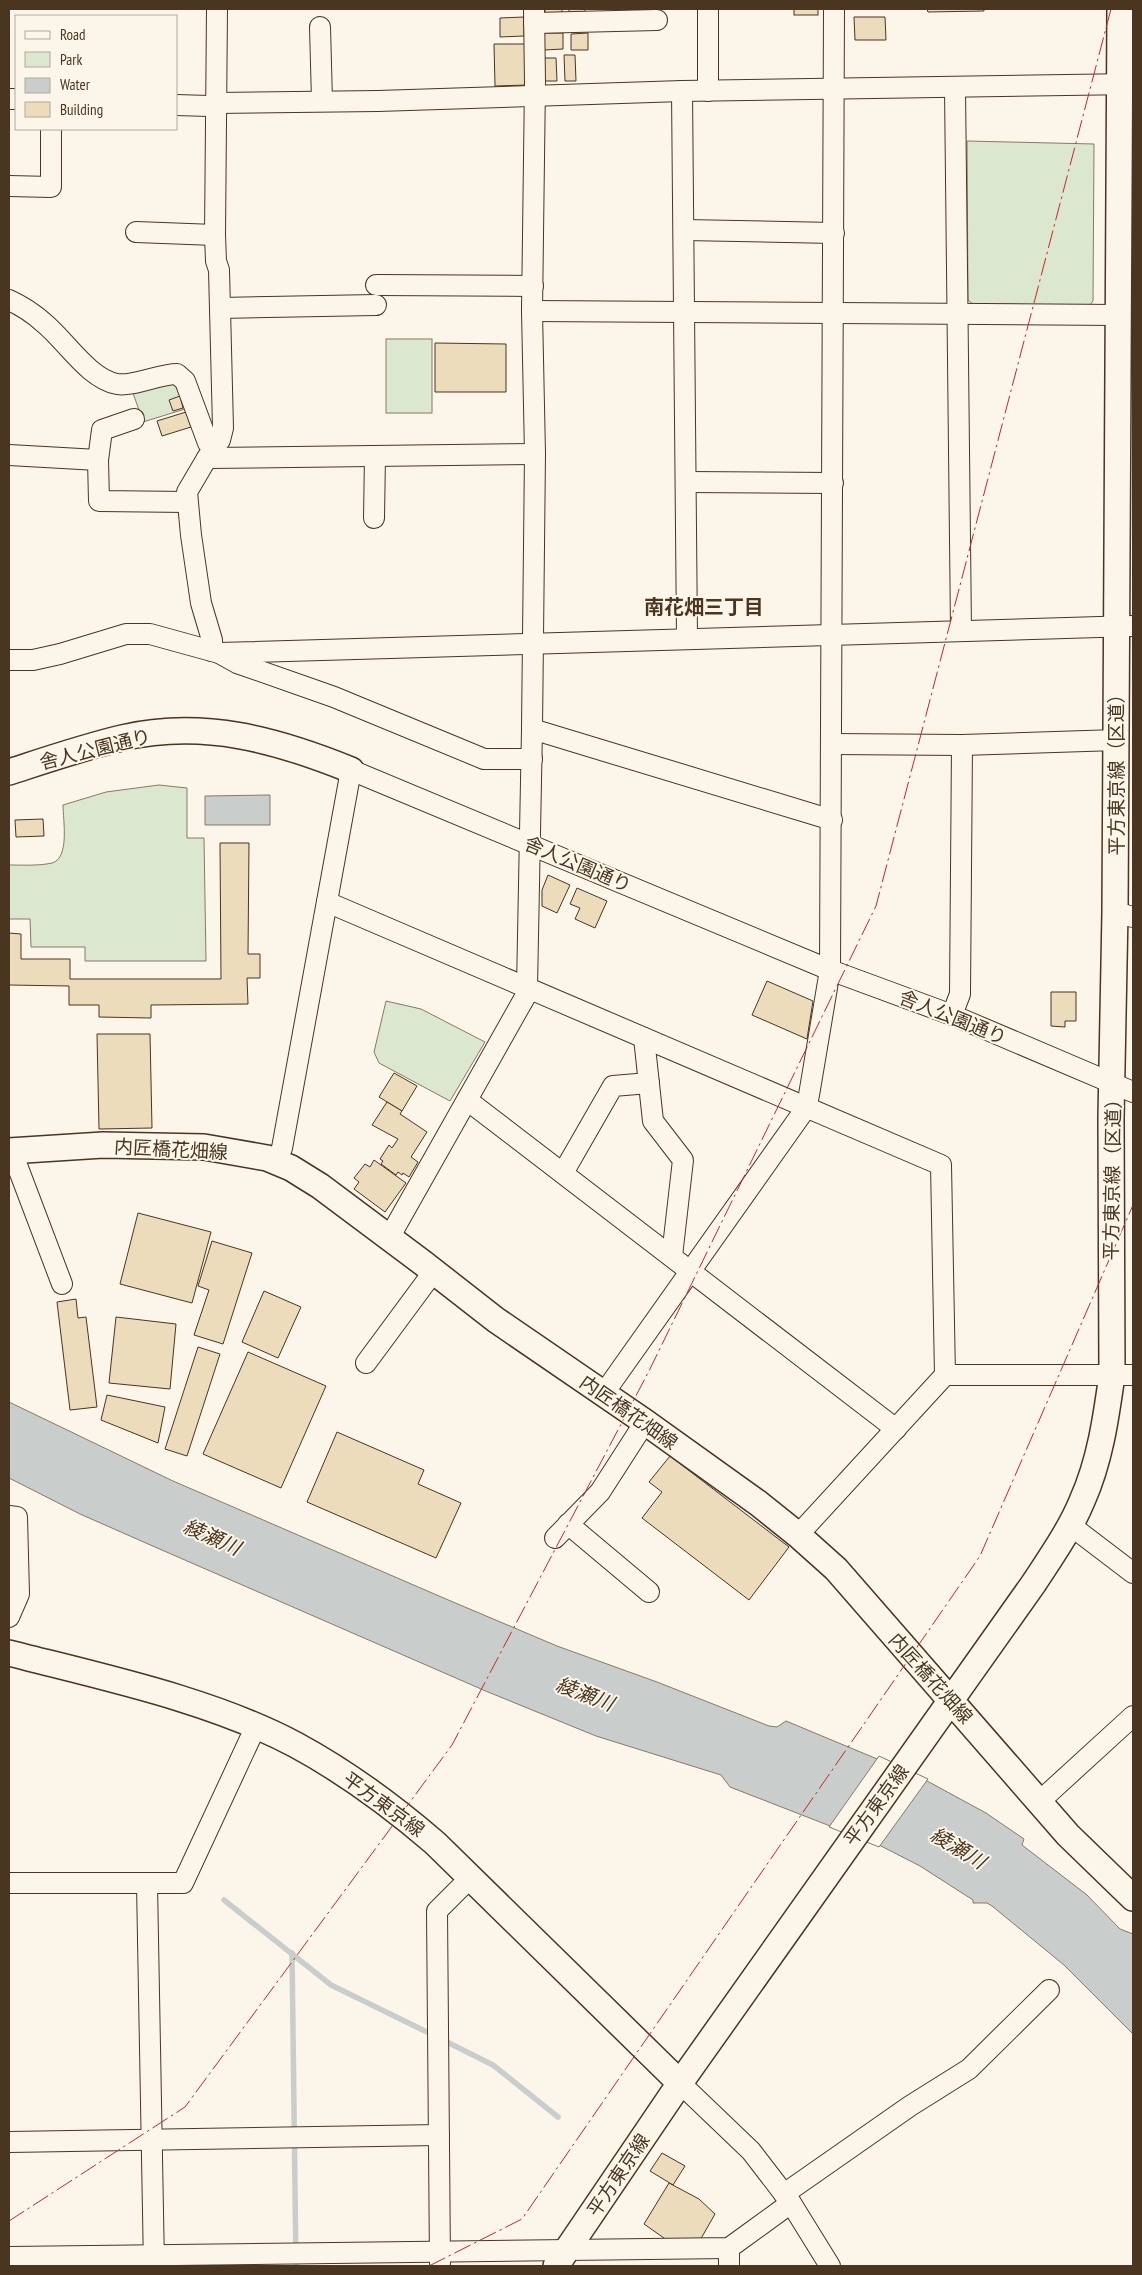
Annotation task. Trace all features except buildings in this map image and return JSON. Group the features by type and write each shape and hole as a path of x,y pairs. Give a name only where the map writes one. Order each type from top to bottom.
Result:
{"main road":[{"name":"平方東京線（区道）","path":"1070,1525 1082,1501 1098,1454 1106,1416 1122,1375 1111,1118 1123,1088 1124,915 1117,740 1125,626 1118,315 1126,235 1127,84 1120,9"},
{"name":"舎人公園通り","path":"9,772 123,738 185,731 218,732 267,740 304,751 351,770"},
{"name":"内匠橋花畑線","path":"10,1152 103,1145 178,1145 229,1150 277,1161 320,1186 496,1320 646,1422 798,1535 836,1569 1068,1835 1133,1898"},
{"name":"平方東京線","path":"562,2258 680,2083 847,1844 1034,1583 1070,1525"},
{"name":"平方東京線","path":"9,1653 208,1708 256,1726 296,1745 336,1769 396,1810 435,1843 680,2083"}],"street":[{"path":"216,652 201,602 187,492 220,440 223,428 219,270 216,261 214,235 217,9"},
{"path":"708,9 708,91"},
{"path":"604,1393 806,1108 810,1095 830,970 834,9"},
{"path":"389,1238 525,998 527,988 531,844 535,454 532,311 535,96 534,16 657,20"},
{"path":"320,27 322,101"},
{"path":"178,105 210,106 216,103 682,91 1127,84"},
{"path":"955,88 961,630"},
{"path":"682,91 687,638"},
{"path":"9,186 51,187 51,130"},
{"path":"684,230 834,233"},
{"path":"136,232 214,235"},
{"path":"376,285 533,286"},
{"path":"9,300 27,309 45,323 96,375 109,381 124,385 165,374 178,374 185,381 210,453"},
{"path":"220,308 376,305"},
{"path":"532,311 1118,315"},
{"path":"134,419 102,430 98,460 99,501 187,502"},
{"path":"210,453 375,456 535,454"},
{"path":"9,455 98,460"},
{"path":"374,518 375,456"},
{"path":"686,482 833,483"},
{"path":"216,652 1125,626"},
{"path":"9,660 33,660 126,634 150,634 216,652 237,663 334,697 484,759 532,759"},
{"path":"532,729 832,820"},
{"path":"832,744 962,745 1117,740"},
{"path":"952,1016 960,994 962,745"},
{"path":"277,1161 282,1148 351,770"},
{"name":"舎人公園通り","path":"351,770 830,970 952,1016 1123,1088"},
{"path":"327,902 941,1165 945,1375 798,1535"},
{"path":"644,1038 653,1122 684,1160 672,1256"},
{"path":"563,1173 614,1086 649,1083"},
{"path":"467,1100 896,1429"},
{"path":"10,1152 62,1284"},
{"path":"366,1363 434,1271"},
{"path":"945,1375 1122,1375"},
{"path":"646,1422 600,1492 562,1531 649,1592"},
{"path":"9,1516 17,1517 19,1594 9,1617"},
{"path":"1070,1525 1133,1573"},
{"path":"1040,1801 1133,1716"},
{"path":"9,1883 183,1883 256,1726"},
{"path":"440,2259 438,1910 470,1878"},
{"path":"147,1884 154,2260"},
{"path":"9,2257 154,2260 729,2257 788,2199 910,2106 969,2069 1049,1990"},
{"path":"680,2083 751,2151 788,2199 830,2266"},
{"path":"9,2142 439,2135"}],"green space":[{"path":"967,141 1094,144 1093,301 1089,306 975,306 968,300"},
{"path":"386,339 432,339 432,413 386,413"},
{"path":"175,381 185,409 143,422 132,390"},
{"path":"159,785 187,788 187,838 204,838 206,961 85,961 85,947 31,947 30,919 9,919 9,865 42,865 58,860 64,838 63,805 106,792"},
{"path":"386,1001 421,1009 485,1042 450,1101 379,1063 374,1052"}],"water":[{"path":"270,795 270,825 205,825 205,796"},
{"name":"綾瀬川","path":"9,1402 173,1481 557,1646 657,1682 769,1726 777,1727 786,1721 918,1776 986,1813 1024,1839 1022,1845 1087,1895 1120,1929 1133,1934 1133,2034 1064,1965 992,1906 987,1903 973,1903 973,1900 920,1866 879,1845 730,1787 721,1775 596,1736 488,1692 80,1514 9,1478"}],"pier":[{"path":"879,1756 928,1779 879,1847 829,1827"}],"waterway":[{"path":"224,1900 331,1985 433,2035"},
{"path":"292,1953 296,2266"},
{"path":"441,2039 493,2065 558,2117"}],"power":[{"path":"9,2221 185,2107 452,1745 649,1371 876,906 1111,9"},
{"path":"429,2266 522,2219 980,1556 1133,1205"}],"district":[{"name":"南花畑三丁目","path":"704,607"}]}
